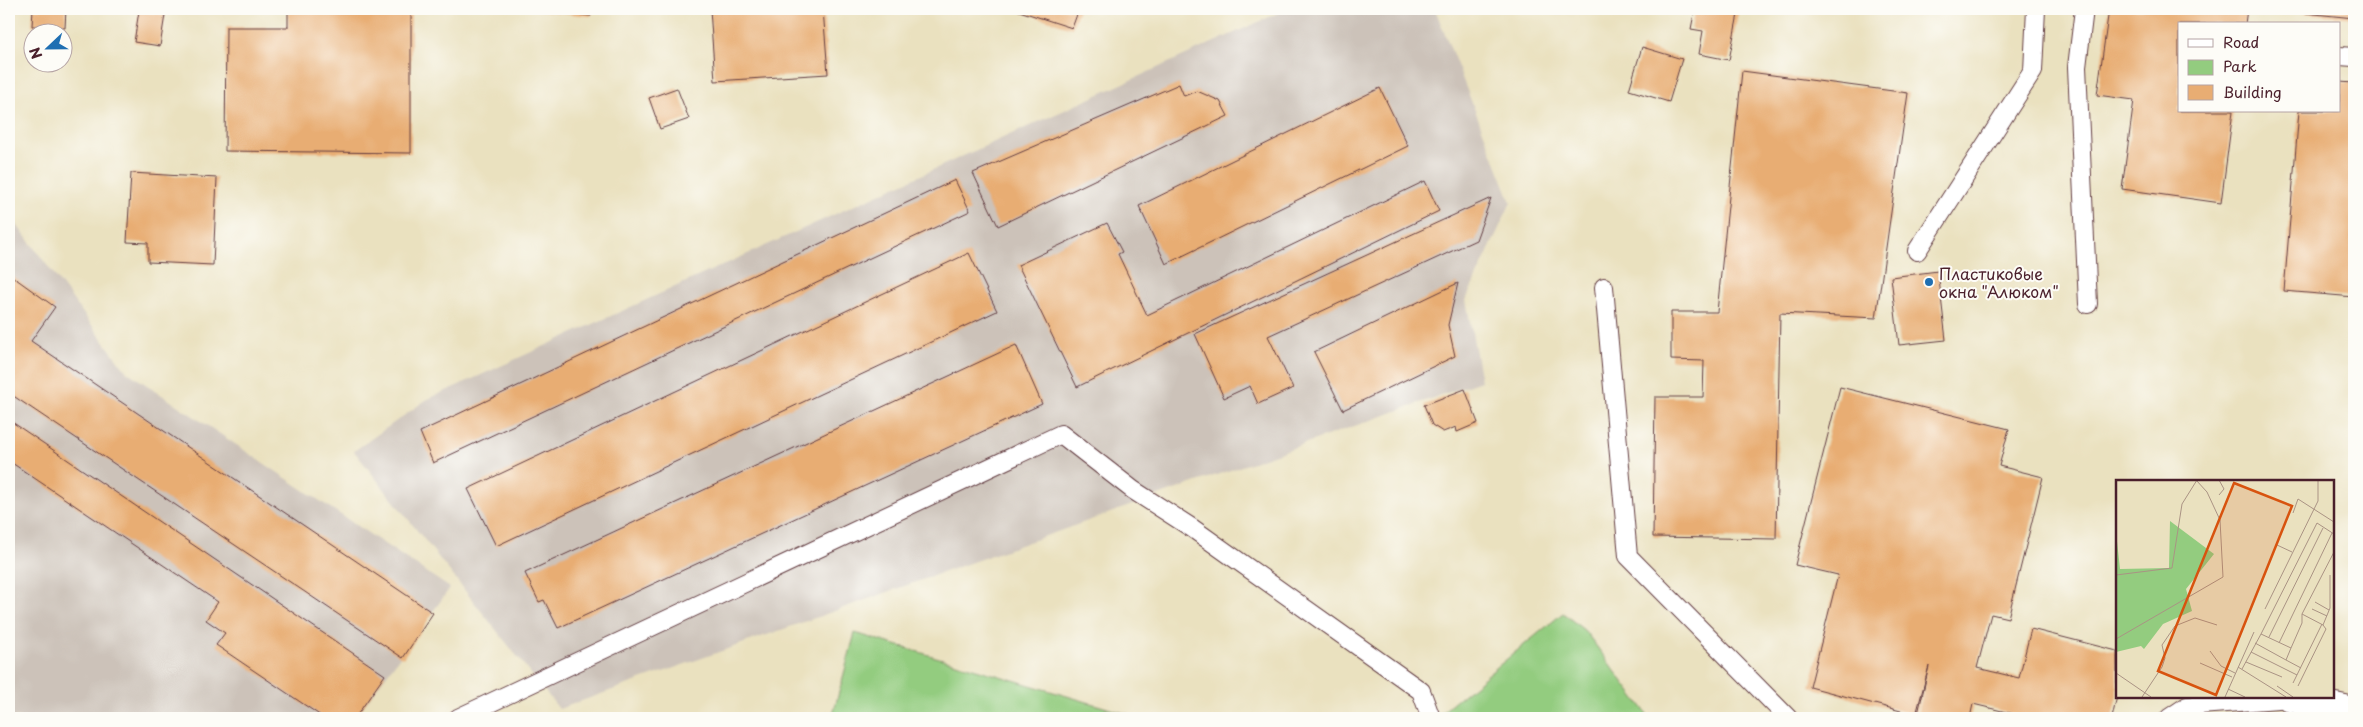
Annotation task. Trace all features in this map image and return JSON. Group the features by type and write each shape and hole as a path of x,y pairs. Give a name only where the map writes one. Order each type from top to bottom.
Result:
{"street":[{"path":"2291,698 2354,711"}],"lane":[{"path":"1917,251 2033,71 2036,9"},
{"path":"2084,9 2077,67 2088,304"},
{"path":"2340,56 2354,57"},
{"path":"1604,287 1628,556 1788,718"},
{"path":"458,718 1061,434 1133,490 1192,528 1421,691 1431,718"},
{"path":"2169,718 2187,706 2291,698"}],"shaded area":[{"path":"1287,9 1435,9 1511,202 1466,300 1481,381 559,709 354,451 426,400"},
{"path":"9,218 14,221 126,371 450,588 355,718 9,718"}],"green space":[{"path":"1563,613 1585,631 1650,718 1435,718"},
{"path":"855,633 1141,718 832,718"}],"building":[{"path":"9,9 13,9 11,30 9,30"},
{"path":"33,9 66,9 65,22 32,22"},
{"path":"288,9 411,9 411,153 225,151 226,27 288,27"},
{"path":"528,9 592,9 591,16"},
{"path":"710,9 823,9 828,74 715,81"},
{"path":"1013,9 1079,9 1072,28"},
{"path":"1695,9 1739,9 1729,60 1699,54 1703,31 1691,29"},
{"path":"2109,9 2247,9 2245,22 2178,22 2178,112 2233,112 2221,203 2122,189 2134,100 2097,95"},
{"path":"2354,9 2354,18 2275,10"},
{"path":"139,11 165,15 160,46 134,42"},
{"path":"1642,47 1682,59 1669,102 1629,90"},
{"path":"1742,71 1908,93 1876,318 1780,313 1776,539 1653,537 1655,397 1703,397 1704,361 1671,360 1671,312 1717,312"},
{"path":"2340,82 2354,83 2354,297 2284,291 2299,112 2340,112"},
{"path":"1179,84 1184,96 1197,91 1220,101 1228,116 998,226 973,173"},
{"path":"677,88 689,119 660,129 649,98"},
{"path":"1380,88 1408,146 1166,264 1139,206"},
{"path":"131,173 217,178 213,265 148,262 148,243 127,242"},
{"path":"955,180 970,211 433,463 420,432"},
{"path":"1425,181 1439,211 1077,387 1018,265 1107,223 1122,252 1118,254 1147,315"},
{"path":"1491,198 1476,240 1268,336 1293,388 1258,404 1250,386 1224,398 1195,334"},
{"path":"969,253 997,311 496,546 468,489"},
{"path":"1938,271 1946,340 1899,345 1891,277"},
{"path":"9,274 55,307 31,341 433,613 403,658 9,393"},
{"path":"1458,283 1448,325 1455,356 1343,410 1314,352"},
{"path":"1016,345 1042,404 558,628 544,600 539,602 525,573"},
{"path":"1840,387 2009,429 1999,466 2043,477 2008,618 1991,614 1977,668 2019,678 2031,629 2116,651 2117,697 2112,718 2031,718 1973,704 1970,718 1917,718 1929,666 1916,715 1810,687 1838,575 1795,565"},
{"path":"1465,389 1478,423 1457,432 1456,427 1443,432 1432,425 1424,405"},
{"path":"9,420 385,675 355,718 324,718 216,645 225,633 206,620 218,602 9,461"}],"place":[{"name":"Пластиковые окна \"Алюком\"","path":"1929,282"}]}
